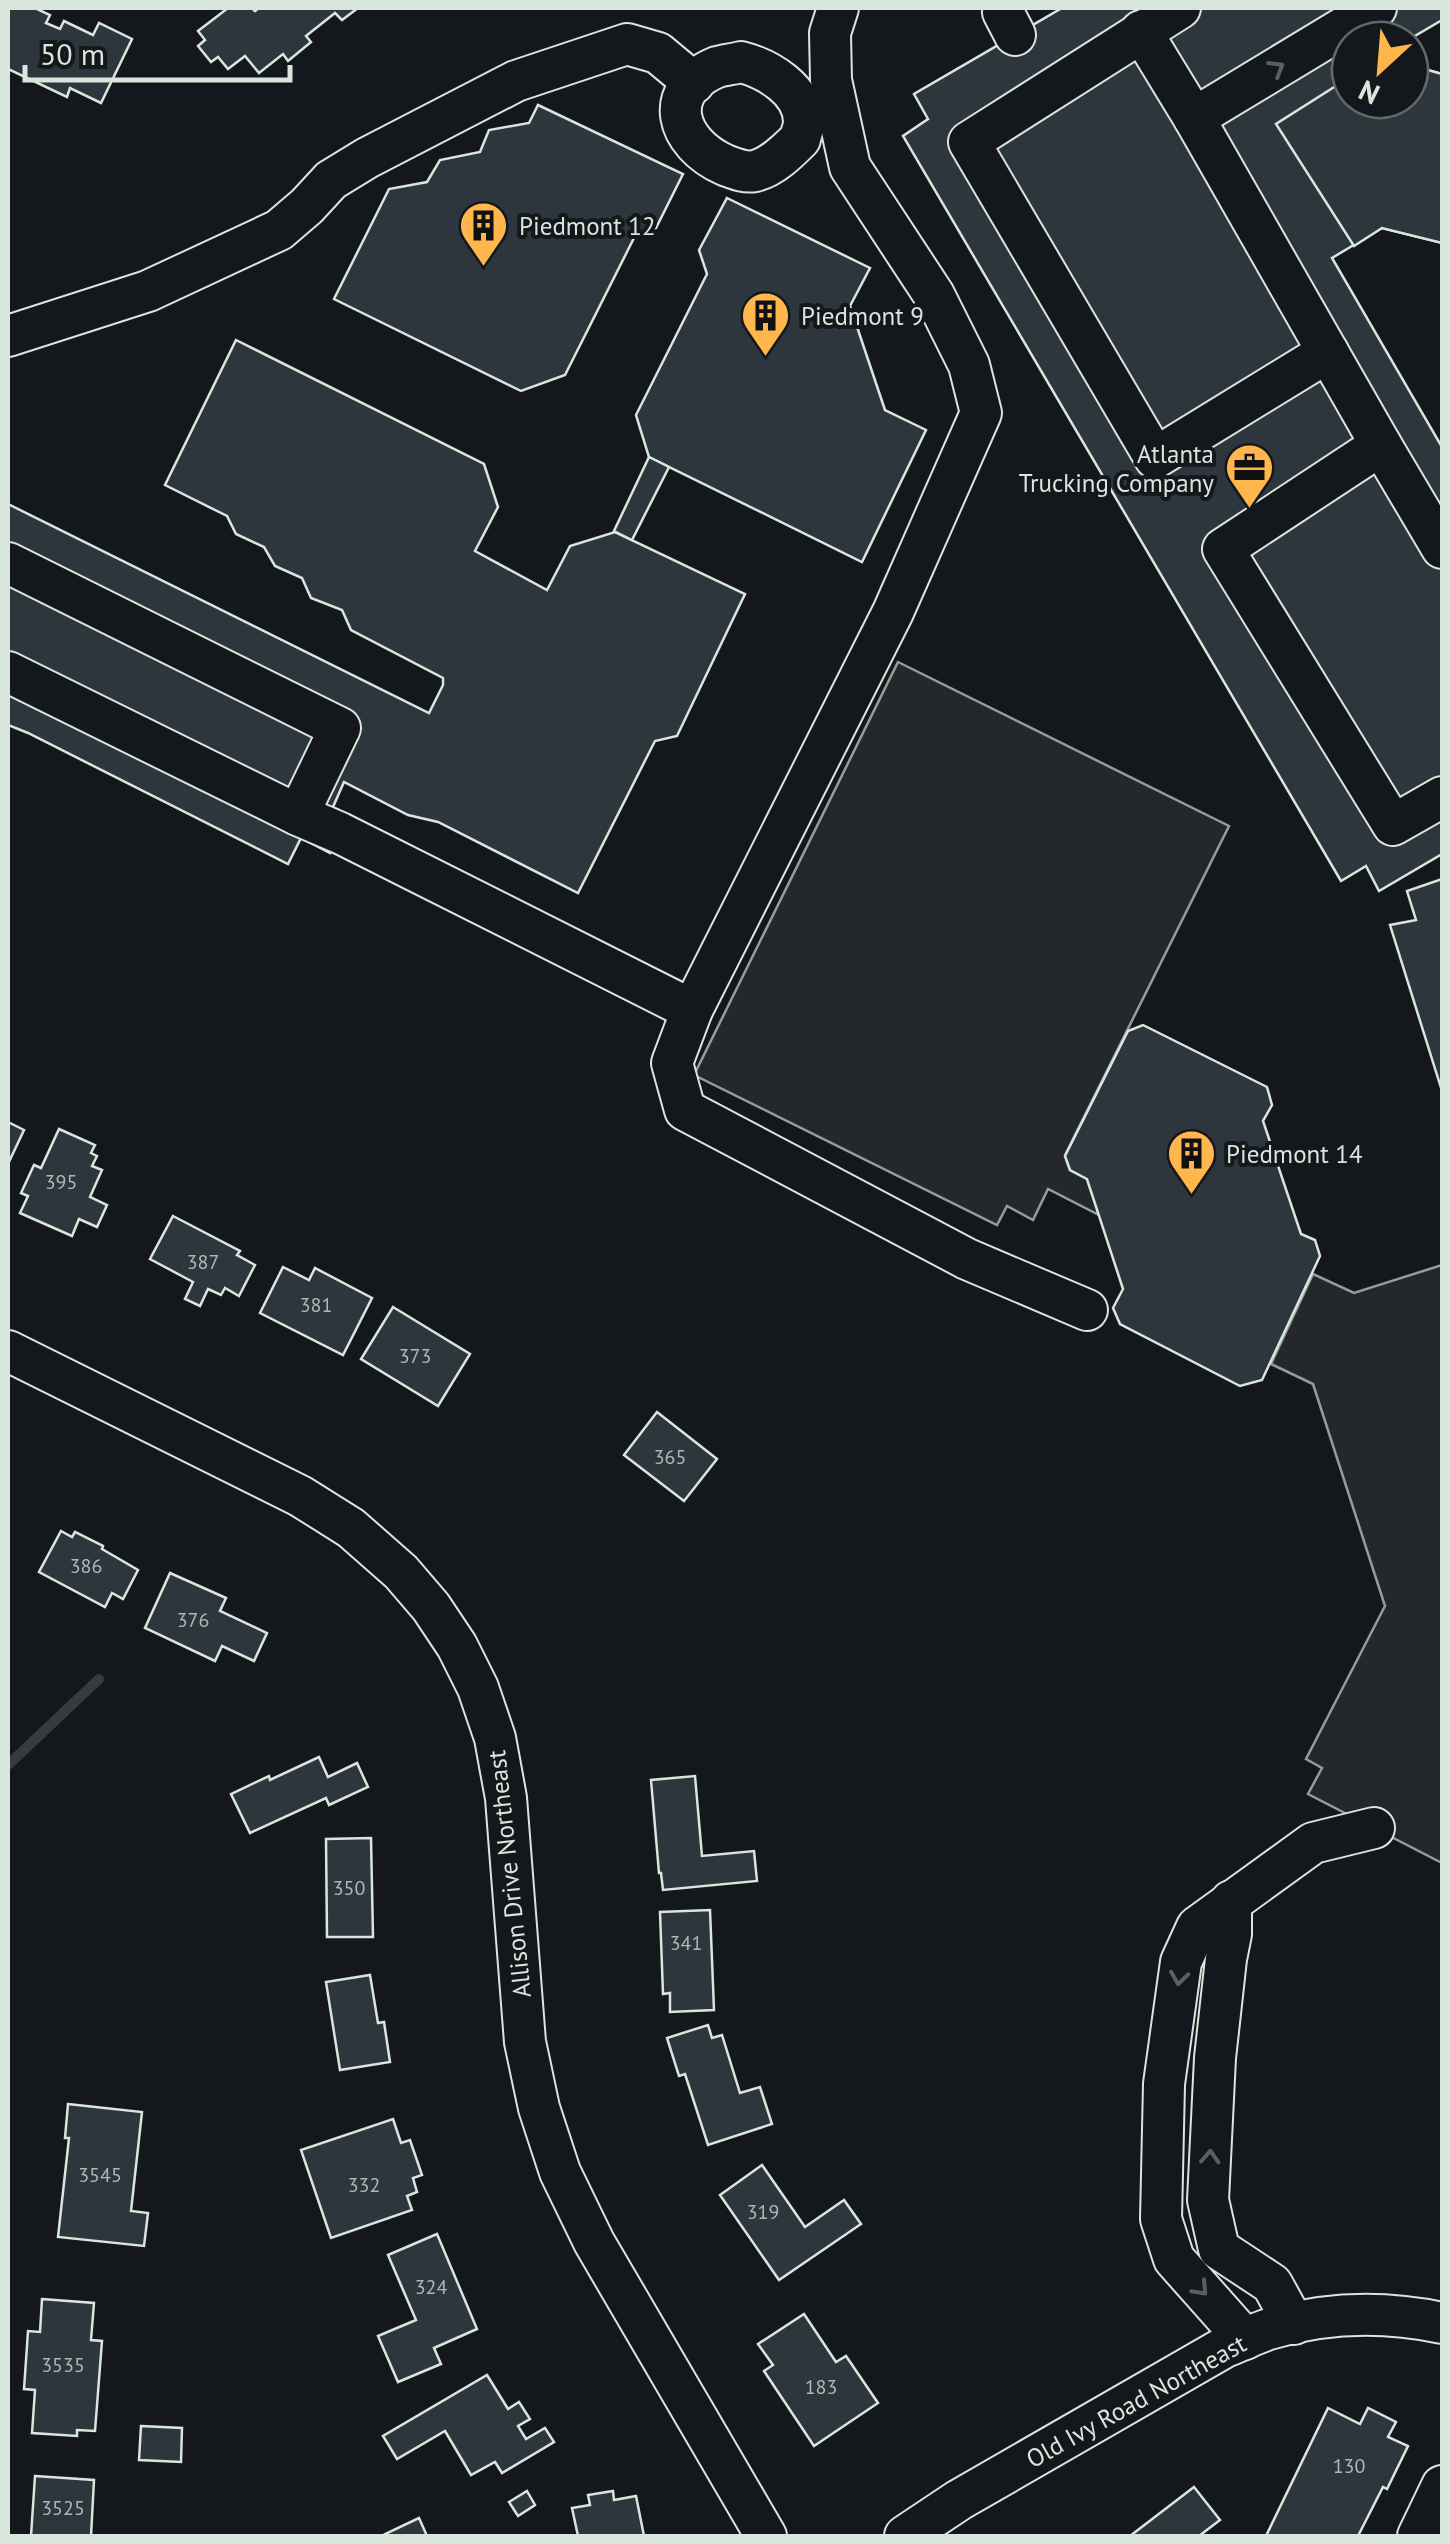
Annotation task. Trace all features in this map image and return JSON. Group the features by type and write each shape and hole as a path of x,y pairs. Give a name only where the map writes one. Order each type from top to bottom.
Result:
{"street":[{"path":"838,8 830,33 831,80 817,98 804,122 800,139 777,160 760,170 742,172 706,156 690,139 680,119 684,95 694,83 718,67 741,62 760,67 817,98 850,167 934,295 969,366 981,413 893,612 692,1010 672,1063 685,1110 967,1259 1087,1310"},
{"path":"1180,8 969,142 1155,458 1328,352"},
{"path":"1194,118 1376,8"},
{"path":"1140,31 1442,548"},
{"path":"8,336 148,291 279,230 330,180 516,81 626,44 658,54 694,83"},
{"path":"1381,444 1223,549 1394,825 1442,797"},
{"path":"8,563 340,728 298,815"},
{"path":"8,672 340,832 692,1010"},
{"name":"Allison Drive Northeast","path":"8,1351 300,1496 351,1528 401,1572 457,1646 478,1688 495,1738 506,1798 525,2042 539,2108 560,2172 594,2242 766,2536"},
{"path":"1245,2339 1174,2259 1160,2219 1164,2084 1181,1962 1197,1927 1314,1843 1374,1828"},
{"path":"1231,1901 1231,1934 1214,2058 1208,2200 1219,2249 1272,2284 1294,2324"},
{"name":"Old Ivy Road Northeast","path":"905,2536 976,2490 1245,2339 1315,2318 1361,2314 1412,2317 1442,2324"},
{"path":"1418,2536 1442,2486"}],"shaded area":[{"path":"898,662 1229,826 1065,1155 1070,1170 1087,1179 1099,1215 1048,1189 1033,1220 1007,1206 997,1225 694,1075"},
{"path":"1442,1265 1442,1863 1308,1794 1322,1768 1306,1759 1385,1606 1313,1384 1271,1364 1313,1274 1354,1293"}],"building":[{"path":"8,8 35,8 50,15 46,23 60,29 64,21 93,35 99,23 132,39 101,103 70,88 67,97 8,69"},
{"path":"228,8 358,8 342,20 335,13 306,36 311,42 288,61 283,54 259,73 245,56 228,69 218,57 211,62 198,46 205,40 198,31"},
{"path":"1062,8 1442,8 1442,20 1430,27 1430,20 1330,20 1330,120 1430,120 1430,71 1442,74 1442,243 1382,228 1332,258 1442,447 1442,854 1379,891 1366,866 1341,881 903,136 928,119 914,94"},
{"path":"1430,71 1442,74 1442,243 1382,228 1354,246 1276,124 1330,90 1330,120 1430,120"},
{"name":"Piedmont 12","path":"538,105 683,174 656,228 635,236 565,375 521,391 334,299 389,189 427,182 440,160 480,152 489,130 529,123"},
{"name":"Piedmont 9","path":"727,198 870,268 850,306 885,410 926,430 862,562 649,457 636,415 707,274 699,250"},
{"path":"236,340 484,464 498,507 475,551 547,590 570,546 615,532 745,594 677,736 655,741 578,893 438,822 408,815 344,782 333,807 349,815 330,853 301,838 288,864 8,725 8,504 429,713 443,678 351,630 342,610 311,598 302,578 275,566 264,547 236,534 227,516 165,485"},
{"path":"649,457 669,467 632,540 614,531"},
{"path":"1442,879 1442,1091 1390,925 1416,920 1407,891"},
{"name":"Piedmont 14","path":"1143,1025 1267,1087 1272,1105 1263,1121 1301,1234 1315,1240 1320,1256 1262,1380 1240,1386 1120,1324 1113,1308 1123,1289 1087,1179 1070,1170 1065,1156 1128,1031"},
{"path":"8,1122 24,1130 8,1164"},
{"path":"59,1129 95,1145 91,1153 97,1156 92,1166 102,1170 90,1197 107,1205 97,1227 79,1219 72,1236 20,1213 28,1196 21,1193 34,1165 41,1168"},
{"path":"173,1216 240,1251 237,1255 255,1265 239,1296 225,1288 221,1295 208,1289 200,1306 185,1299 193,1282 150,1259"},
{"path":"283,1267 309,1280 315,1268 372,1298 343,1355 260,1313"},
{"path":"393,1307 470,1354 438,1406 361,1359"},
{"path":"657,1412 717,1459 684,1501 624,1455"},
{"path":"61,1531 72,1537 75,1532 103,1546 102,1549 138,1570 123,1599 112,1593 105,1607 39,1572"},
{"path":"170,1573 226,1598 220,1611 267,1633 254,1661 222,1646 215,1661 145,1628"},
{"path":"319,1757 328,1777 357,1763 368,1787 329,1805 326,1798 250,1833 231,1794"},
{"path":"695,1776 702,1856 754,1851 757,1881 663,1890 651,1780"},
{"path":"371,1838 373,1937 327,1937 326,1839"},
{"path":"710,1910 714,2010 670,2012 670,1993 663,1994 660,1912"},
{"path":"370,1975 378,2023 384,2022 390,2062 340,2070 326,1982"},
{"path":"708,2025 712,2038 722,2035 740,2093 760,2087 772,2124 708,2145 685,2074 679,2076 667,2038"},
{"path":"68,2104 142,2112 131,2211 148,2213 144,2246 58,2237 69,2138 65,2138"},
{"path":"393,2119 401,2143 410,2140 422,2175 413,2178 417,2192 407,2196 412,2210 331,2238 301,2150"},
{"path":"762,2165 805,2227 844,2200 861,2224 779,2280 720,2195"},
{"path":"437,2234 477,2329 434,2348 441,2364 398,2382 378,2336 416,2320 388,2255"},
{"path":"42,2299 94,2303 91,2340 102,2341 95,2431 77,2430 77,2436 32,2433 35,2390 24,2389 28,2331 40,2332"},
{"path":"804,2314 836,2362 846,2356 878,2403 814,2446 764,2371 773,2365 758,2344"},
{"path":"487,2375 508,2409 519,2402 530,2419 518,2426 526,2439 545,2428 554,2442 502,2473 495,2462 471,2475 445,2431 397,2459 383,2436"},
{"path":"1328,2408 1360,2424 1368,2408 1396,2422 1388,2437 1408,2446 1358,2536 1266,2536"},
{"path":"141,2426 182,2428 181,2462 139,2460"},
{"path":"35,2476 94,2480 91,2536 31,2536"},
{"path":"1194,2487 1220,2520 1199,2536 1130,2536"},
{"path":"527,2491 535,2505 518,2516 509,2502"},
{"path":"613,2491 614,2500 636,2496 644,2536 578,2536 572,2508 590,2505 588,2495"},
{"path":"419,2518 427,2536 386,2536 385,2534"}],"waterway":[{"path":"8,1765 99,1679"}],"place":[{"name":"Piedmont 12","path":"484,268"},
{"name":"Piedmont 9","path":"766,358"},
{"name":"Atlanta Trucking Company","path":"1249,510"},
{"name":"Piedmont 14","path":"1191,1196"}]}
